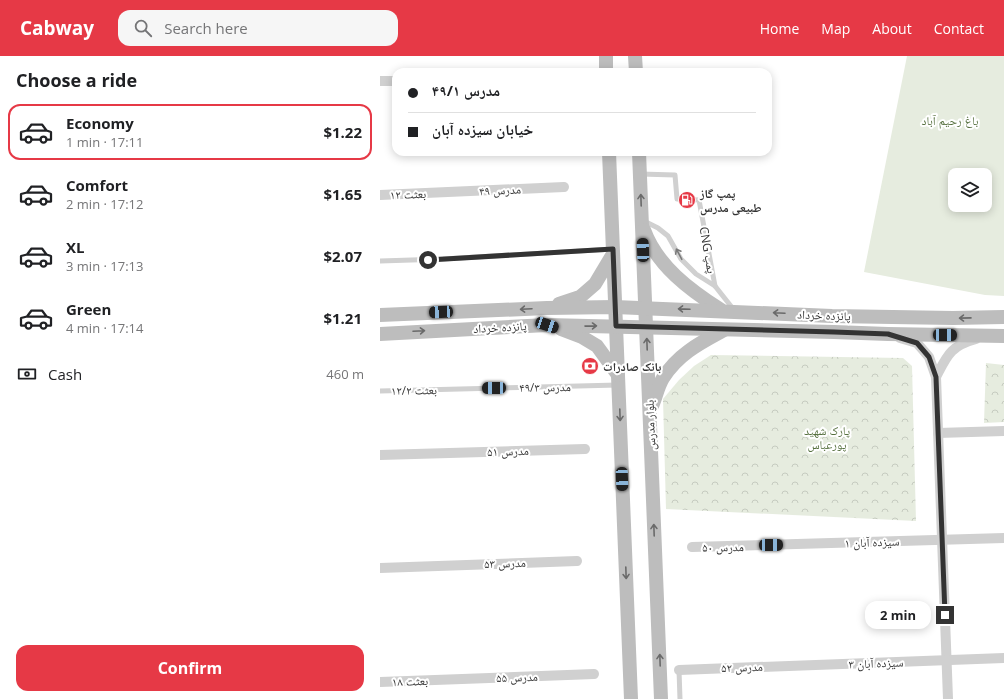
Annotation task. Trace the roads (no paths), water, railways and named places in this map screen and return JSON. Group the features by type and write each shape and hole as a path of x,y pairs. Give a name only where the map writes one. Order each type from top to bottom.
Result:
{"main road":[{"path":"606,56 606,68"},
{"path":"635,56 636,68"},
{"path":"609,156 631,699"},
{"name":"بلوار مدرس","path":"639,156 661,699"},
{"path":"642,221 644,232 657,255 677,278 699,296 729,311"},
{"path":"547,308 580,297 595,284 613,251"},
{"name":"پانزده خرداد","path":"380,315 547,308 645,307 832,316 953,318 1004,317"},
{"path":"832,316 832,332"},
{"path":"547,325 582,337 597,346 618,380"},
{"name":"پانزده خرداد","path":"380,334 547,325 1004,336"},
{"path":"650,412 663,379 675,362 694,346 725,329"}],"street":[{"path":"380,81 392,81"},
{"name":"مدرس ۴۹","path":"436,193 564,187"},
{"name":"بعثت ۱۲","path":"380,195 436,193"},
{"path":"888,334 917,343 929,357 936,377 948,699"},
{"path":"936,377 948,355 962,343 988,336"},
{"path":"938,433 1004,431"},
{"name":"مدرس ۵۱","path":"380,455 585,448"},
{"name":"سیزده آبان ۱","path":"802,545 1004,538"},
{"name":"مدرس ۵۰","path":"692,547 802,545"},
{"name":"مدرس ۵۳","path":"380,568 577,561"},
{"name":"سیزده آبان ۳","path":"805,665 1004,658"},
{"name":"مدرس ۵۲","path":"679,670 805,665"},
{"name":"مدرس ۵۵","path":"440,680 594,674"},
{"name":"بعثت ۱۸","path":"380,682 440,680"}],"lane":[{"name":"CNG پمپ","path":"640,174 675,175 677,199 699,200 715,286"},
{"path":"642,221 658,228 668,236 681,259 696,274 715,286 729,311"},
{"path":"380,261 613,251"},
{"name":"مدرس ۴۹/۳","path":"448,389 618,380"},
{"name":"بعثت ۱۲/۲","path":"380,391 448,389"},
{"path":"679,670 680,699"}],"place":[{"name":"پمپ گاز طبیعی مدرس","path":"687,200"},
{"name":"بانک صادرات","path":"590,366"}],"park label":[{"name":"باغ رحیم آباد","path":"950,120"},
{"name":"پارک شهید پورعباس","path":"827,437"}]}
